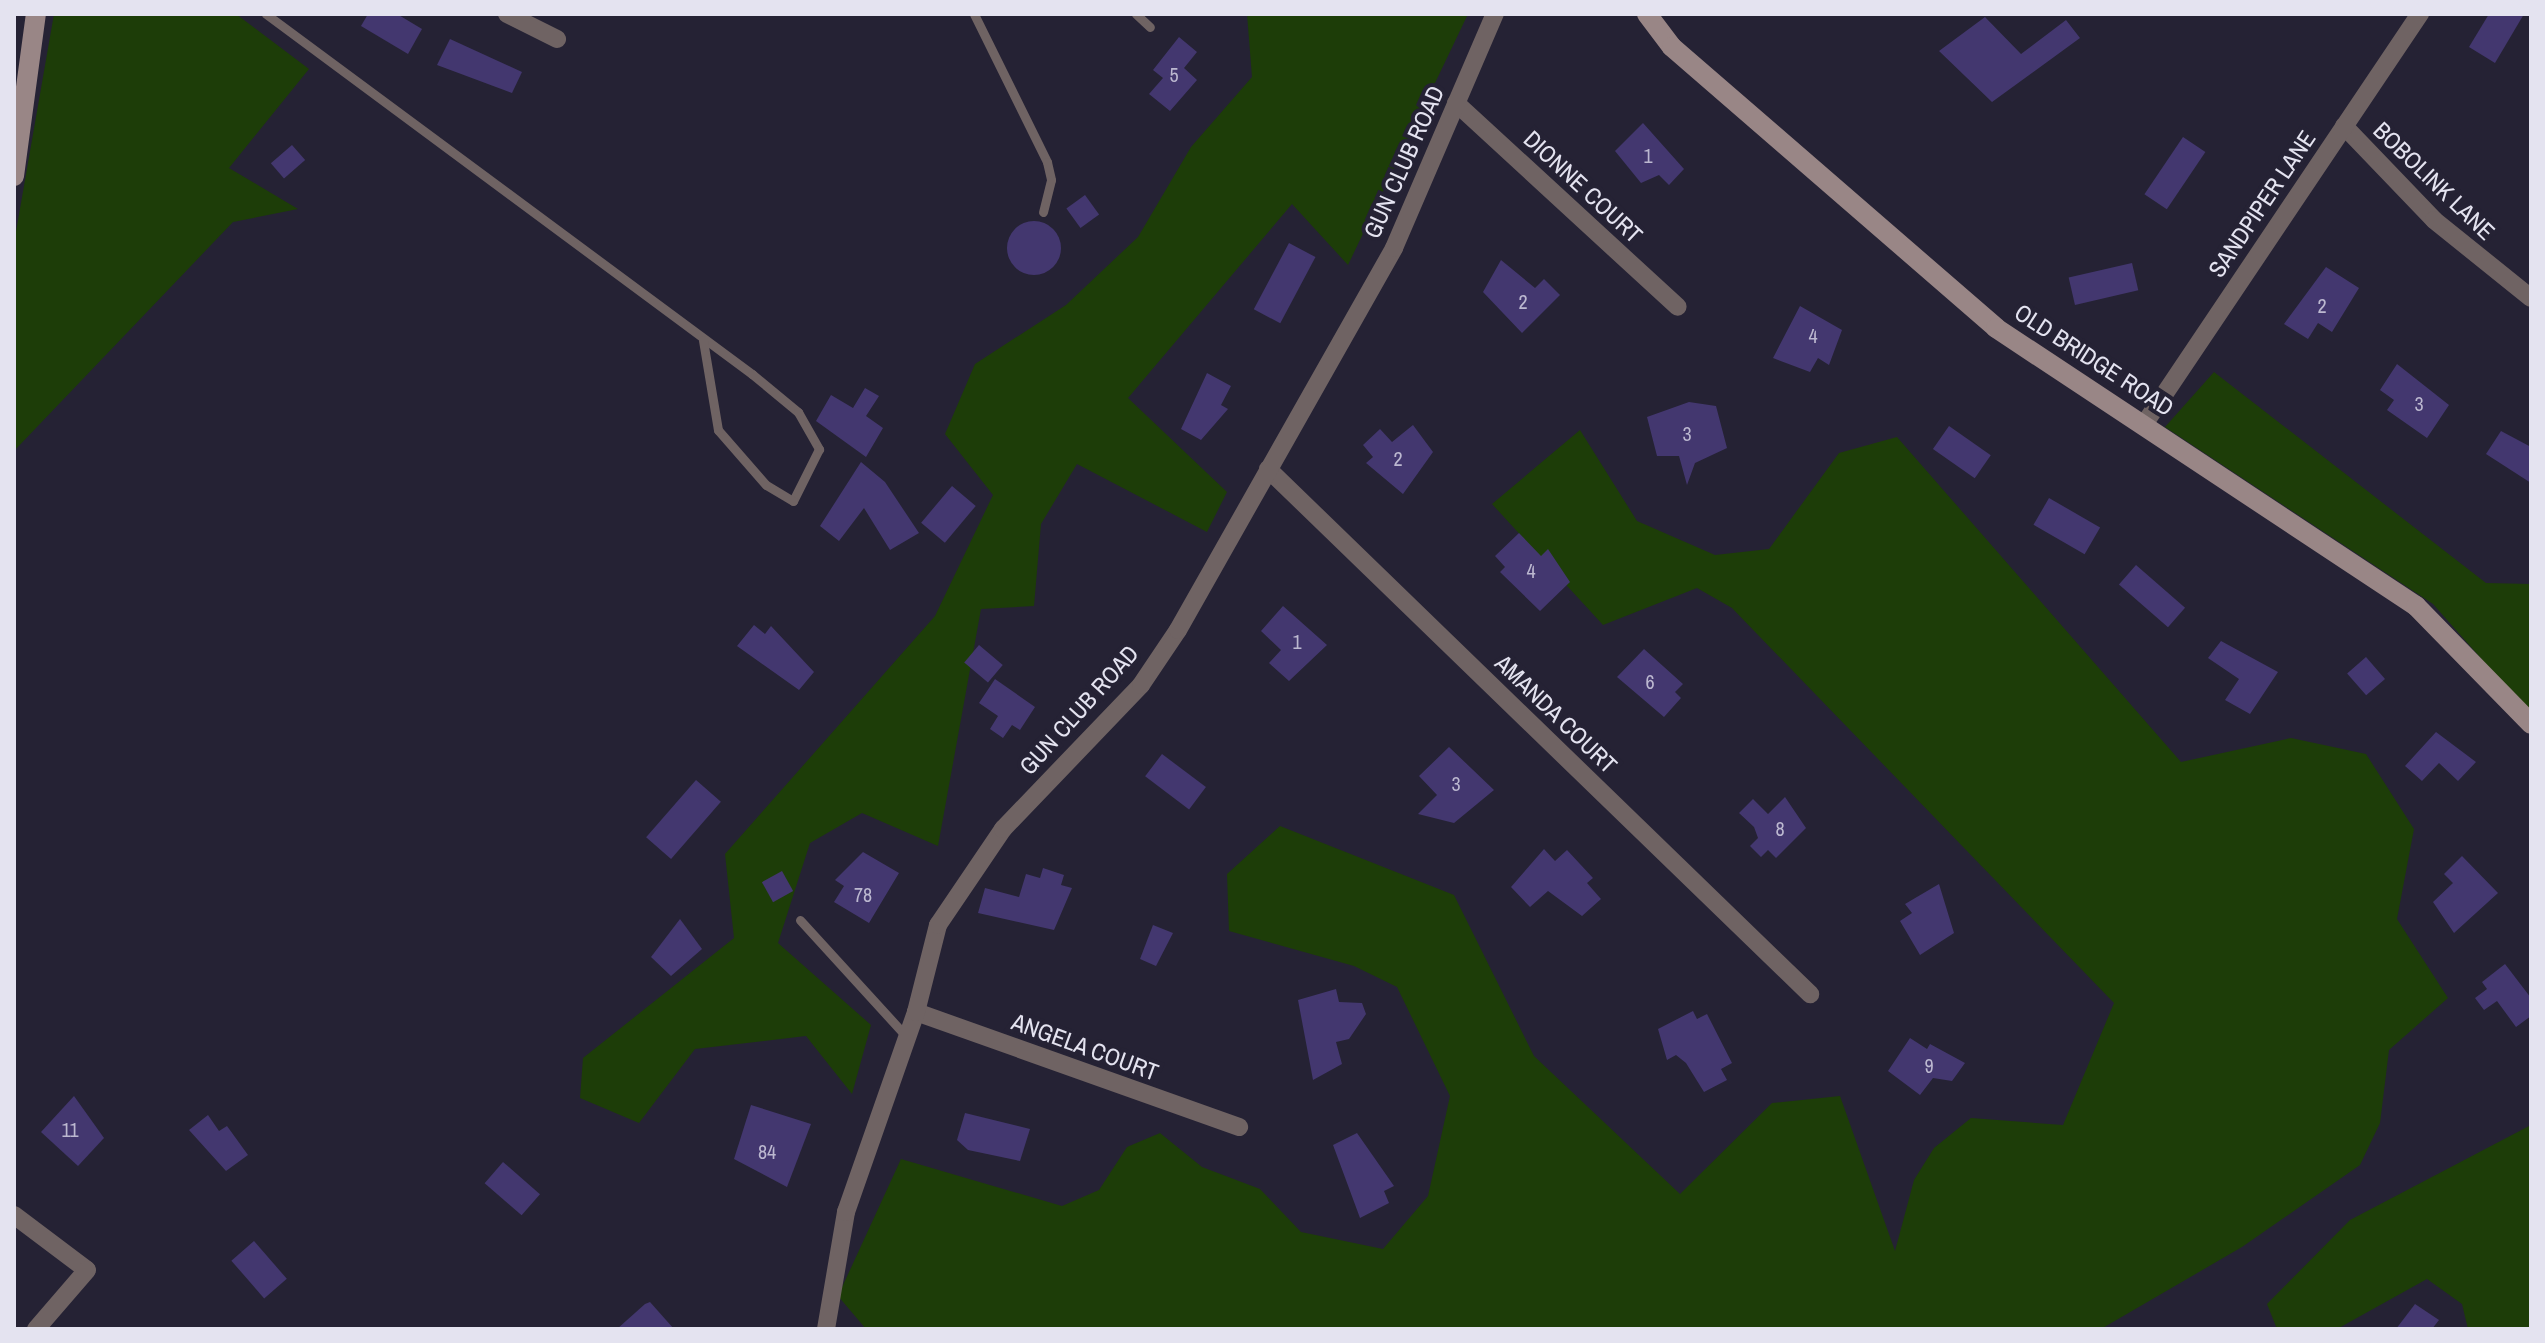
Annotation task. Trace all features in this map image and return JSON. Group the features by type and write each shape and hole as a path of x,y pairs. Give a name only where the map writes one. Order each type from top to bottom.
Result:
{"street":[{"path":"14,176 36,14"},
{"path":"507,14 557,39"},
{"name":"GUN CLUB ROAD","path":"826,1329 846,1212 916,1012 938,925 962,883 1045,783 1141,685 1394,248 1495,14"},
{"name":"OLD BRIDGE ROAD","path":"1647,14 1672,47 1996,328 2145,423 2416,606 2531,724"},
{"name":"SANDPIPER LANE","path":"2145,423 2420,14"},
{"name":"DIONNE COURT","path":"1456,103 1678,307"},
{"name":"BOBOLINK LANE","path":"2344,126 2434,220 2531,298"},
{"name":"AMANDA COURT","path":"1268,469 1810,994"},
{"name":"ANGELA COURT","path":"916,1012 1239,1127"},
{"path":"14,1215 87,1270 36,1329"}],"lane":[{"path":"266,14 703,340 811,428 817,458 793,501 779,498 718,430 703,340"},
{"path":"974,14 1047,162 1051,180 1043,212"},
{"path":"1136,14 1150,27"},
{"path":"800,920 907,1037"}],"green space":[{"path":"54,14 236,14 309,69 229,168 298,209 233,222 14,451 14,243"},
{"path":"1247,14 1468,14 1348,265 1292,204 1128,398 1227,492 1207,532 1077,464 1041,524 1034,606 981,609 938,846 862,813 810,843 778,943 871,1025 852,1094 806,1036 695,1049 639,1123 580,1098 583,1058 734,938 725,854 935,616 993,495 945,434 975,364 1066,305 1138,237 1191,147 1252,77"},
{"path":"2214,372 2486,583 2531,584 2531,715 2433,604 2165,427"},
{"path":"1580,430 1637,521 1715,555 1769,549 1839,453 1897,437 2181,762 2291,738 2366,754 2414,829 2397,919 2448,998 2389,1050 2380,1123 2360,1165 2242,1247 2101,1329 866,1329 838,1296 901,1159 1062,1206 1099,1190 1127,1147 1160,1133 1202,1167 1260,1189 1301,1232 1383,1249 1428,1196 1450,1096 1397,987 1354,966 1229,931 1227,874 1280,826 1454,895 1534,1056 1680,1194 1772,1103 1840,1096 1895,1251 1914,1180 1934,1148 1971,1118 2063,1125 2114,1003 1732,608 1697,588 1603,625 1492,504"},
{"path":"2531,1125 2531,1329 2468,1329 2462,1304 2427,1279 2337,1329 2277,1329 2267,1304 2350,1220"}],"building":[{"path":"368,14 397,14 422,29 408,54 361,26"},
{"path":"2489,14 2524,14 2495,63 2469,47"},
{"path":"1985,17 2021,54 2066,20 2080,38 1992,102 1939,51"},
{"path":"1179,37 1197,52 1184,68 1197,80 1170,111 1149,94 1163,78 1153,70"},
{"path":"450,39 522,72 512,93 437,65"},
{"path":"1643,123 1684,169 1669,185 1659,175 1641,183 1615,151"},
{"path":"2183,137 2205,152 2167,209 2144,194"},
{"path":"292,145 305,160 284,178 271,163"},
{"path":"1085,195 1099,214 1080,228 1066,209"},
{"path":"1034,221 1053,229 1061,248 1053,267 1034,275 1015,267 1007,248 1015,229"},
{"path":"1289,243 1315,257 1280,323 1254,309"},
{"path":"1501,260 1535,288 1544,279 1560,295 1522,333 1483,292"},
{"path":"2132,263 2138,290 2075,305 2069,278"},
{"path":"2326,267 2359,288 2332,332 2318,323 2308,339 2284,324"},
{"path":"1800,306 1842,330 1829,365 1818,358 1810,372 1773,358"},
{"path":"2397,364 2449,405 2427,438 2387,410 2394,400 2380,390"},
{"path":"1207,373 1231,386 1221,405 1228,409 1201,440 1181,429"},
{"path":"865,388 879,396 866,416 883,428 866,457 816,421 831,395 853,408"},
{"path":"1689,402 1716,406 1727,448 1695,463 1687,485 1679,456 1657,456 1647,417"},
{"path":"1413,425 1433,452 1403,494 1366,463 1373,457 1363,445 1380,429 1392,442"},
{"path":"1949,426 1991,455 1975,478 1933,449"},
{"path":"2501,431 2531,447 2531,483 2486,454"},
{"path":"861,462 885,482 919,533 890,550 864,508 839,541 820,526"},
{"path":"952,486 976,506 945,543 921,523"},
{"path":"2049,498 2100,528 2085,554 2034,525"},
{"path":"1519,533 1541,556 1548,549 1570,582 1540,611 1500,572 1505,567 1495,556"},
{"path":"2136,565 2185,608 2168,627 2119,585"},
{"path":"1283,606 1327,645 1289,681 1269,663 1281,650 1261,631"},
{"path":"754,625 765,634 771,626 814,672 799,690 737,646"},
{"path":"2221,641 2278,672 2250,714 2225,700 2239,679 2208,658"},
{"path":"979,645 1003,665 988,683 964,663"},
{"path":"1644,649 1683,684 1675,692 1681,698 1664,717 1617,677"},
{"path":"2366,657 2385,679 2366,695 2347,673"},
{"path":"995,679 1035,707 1020,730 1012,725 1003,738 990,729 998,716 979,703"},
{"path":"2436,732 2476,762 2458,781 2439,763 2422,781 2405,766"},
{"path":"1449,747 1494,790 1454,823 1418,814 1437,795 1419,776"},
{"path":"1162,754 1206,787 1189,809 1145,776"},
{"path":"696,780 721,802 671,859 646,837"},
{"path":"1785,797 1806,828 1776,858 1768,850 1761,857 1750,846 1758,838 1754,827 1739,813 1753,799 1768,814"},
{"path":"1544,849 1555,861 1567,850 1593,878 1587,883 1601,899 1582,916 1548,891 1530,907 1511,887"},
{"path":"863,852 899,873 869,923 834,902 844,886 835,880"},
{"path":"2462,856 2498,893 2454,933 2433,902 2453,883 2444,874"},
{"path":"1043,868 1064,875 1061,885 1072,888 1054,930 978,913 985,888 1019,897 1026,874 1040,878"},
{"path":"782,871 793,891 773,902 762,882"},
{"path":"1939,884 1954,933 1920,955 1900,921 1912,913 1905,904"},
{"path":"680,919 702,949 671,976 651,957"},
{"path":"1153,925 1173,933 1156,966 1140,959"},
{"path":"2505,964 2531,998 2531,1016 2516,1027 2497,1001 2484,1010 2475,998 2487,989 2482,982"},
{"path":"1336,989 1339,1002 1362,1003 1366,1014 1349,1039 1336,1042 1342,1064 1313,1080 1298,1000"},
{"path":"1693,1011 1697,1019 1707,1014 1732,1063 1721,1069 1727,1080 1704,1092 1686,1063 1676,1055 1667,1060 1658,1029"},
{"path":"1910,1038 1927,1049 1930,1044 1965,1063 1952,1081 1933,1078 1920,1095 1888,1071"},
{"path":"74,1096 104,1138 78,1166 41,1132"},
{"path":"751,1105 811,1124 787,1187 734,1159"},
{"path":"965,1113 1030,1129 1020,1161 968,1150 957,1140"},
{"path":"208,1115 219,1131 227,1126 248,1155 226,1171 189,1130"},
{"path":"1357,1133 1394,1186 1384,1191 1389,1203 1360,1218 1333,1145"},
{"path":"503,1162 540,1194 522,1215 485,1183"},
{"path":"254,1241 287,1279 264,1298 231,1261"},
{"path":"650,1302 674,1329 617,1329 645,1304"},
{"path":"2415,1304 2439,1320 2432,1329 2396,1329"}]}
